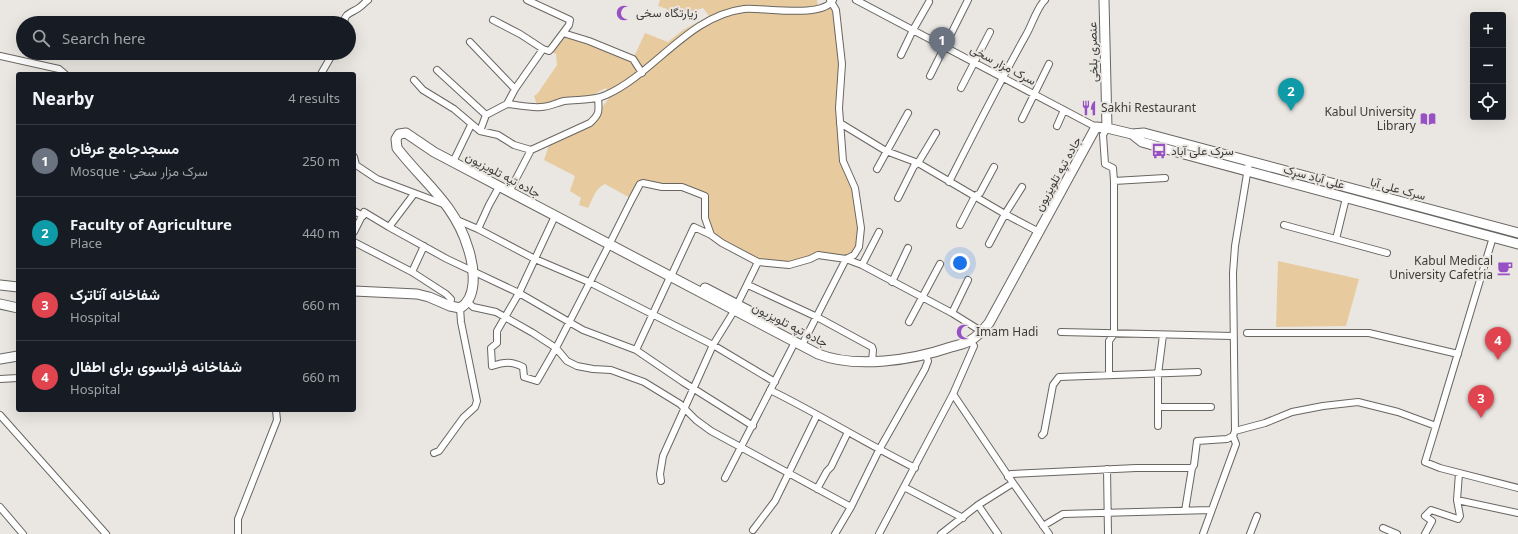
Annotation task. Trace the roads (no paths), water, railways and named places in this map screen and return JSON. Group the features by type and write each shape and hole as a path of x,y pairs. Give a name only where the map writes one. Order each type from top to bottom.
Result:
{"street":[{"path":"346,16 368,0"},
{"path":"493,20 548,51 569,25 570,20 527,0"},
{"name":"سرک مزار سخی","path":"856,0 1096,127"},
{"path":"930,76 968,0"},
{"path":"949,182 1042,3 1045,0"},
{"name":"عنصری بلخی","path":"1104,0 1107,128"},
{"path":"507,104 541,107 563,102 598,98 608,94 642,73 685,36 704,24 730,12 751,8 798,11 820,8 832,1 836,10 842,64 839,90 843,161 855,188 861,228 859,247 854,255 846,259 817,317 798,344 770,390 753,426 725,478"},
{"path":"901,55 929,2"},
{"path":"961,88 990,32"},
{"path":"563,33 589,41 633,59 642,73"},
{"path":"470,42 516,89"},
{"path":"480,131 486,115 507,104 543,49"},
{"path":"0,56 16,60"},
{"path":"18,60 59,69 63,72"},
{"path":"322,72 329,60"},
{"path":"1022,119 1049,64"},
{"path":"437,70 486,115"},
{"path":"414,80 423,90 454,110 480,131 498,135 514,144 530,150"},
{"path":"509,192 530,150 590,123 595,119 599,112 598,98"},
{"path":"1056,126 1064,110"},
{"path":"877,169 908,113"},
{"path":"840,122 886,151 918,163 1005,214 1039,232"},
{"path":"453,162 471,125"},
{"name":"علی آباد سړک","path":"1096,127 1132,134 1142,142 1248,172 1518,244"},
{"name":"جاده تپه تلویزیون","path":"447,206 397,148 396,139 400,134 406,133 434,152 640,261 654,262 672,275 736,308 765,319 771,330 831,359 872,362 905,359 971,340 989,323 1096,127"},
{"path":"1107,128 1103,135 1105,164 1113,168 1114,181 1114,334 1109,341 1109,374"},
{"path":"898,198 914,166 918,163 936,133"},
{"name":"سرک علی آبا","path":"1132,134 1144,134 1518,233"},
{"path":"1203,534 1236,444 1234,434 1233,273 1235,246 1249,162"},
{"path":"356,167 377,179 447,206 464,233 474,272 472,294 464,305 461,322 477,401 475,407 463,418 439,451 434,453"},
{"path":"960,225 975,196 980,193 994,167"},
{"path":"1114,181 1165,178"},
{"path":"555,216 519,293 497,331 497,343 491,348 492,366 506,362 518,364 523,367 524,377 537,381 556,348 640,184 644,183 662,187 682,187 705,196 705,218 711,235"},
{"path":"478,229 499,187"},
{"path":"989,244 1022,187"},
{"path":"389,228 414,194"},
{"path":"1336,239 1346,198"},
{"path":"1416,217 1419,207"},
{"path":"356,212 362,216"},
{"path":"356,228 364,212 389,228 474,272 519,293 583,330 636,350 683,382 753,426"},
{"path":"457,220 478,229 534,259 589,282 651,315 714,345 775,382"},
{"path":"1284,225 1387,253"},
{"path":"636,350 651,315 672,275 694,226 758,262 789,265 818,255 846,259 862,265 952,313 981,332"},
{"path":"862,265 879,232"},
{"path":"1493,237 1425,462 1459,473 1518,488"},
{"path":"356,243 412,272 446,294 450,299 450,306"},
{"path":"412,272 424,246"},
{"path":"892,282 908,248"},
{"path":"661,481 660,474 663,456 685,409 693,387 714,345 748,285 758,262"},
{"path":"909,322 940,264"},
{"path":"952,313 968,280"},
{"path":"0,285 16,287"},
{"path":"748,285 817,317 872,347 872,362"},
{"path":"356,291 417,294 429,297 450,306 464,305 496,312 505,316 556,348 567,361 577,366 611,370 644,382 680,404 696,420 711,431 851,507"},
{"path":"0,304 16,308"},
{"path":"1061,332 1233,336"},
{"path":"1247,333 1369,333 1458,354"},
{"path":"1158,426 1158,374 1163,335"},
{"path":"879,534 915,468 964,372 974,346 971,340"},
{"path":"835,534 851,507 879,450 925,369 928,361 926,354"},
{"path":"0,359 16,356"},
{"path":"1042,436 1044,433 1053,385 1059,377 1109,374 1198,372"},
{"path":"0,379 16,378"},
{"path":"770,390 879,450 915,468"},
{"path":"953,394 1008,477 1049,534"},
{"path":"1185,511 1197,441 1227,439 1234,434 1292,412 1349,402 1358,402 1398,412 1436,426"},
{"path":"1158,407 1211,407"},
{"path":"238,534 238,519 277,420 276,412"},
{"path":"0,415 106,534"},
{"path":"753,530 775,501 817,415"},
{"path":"817,488 831,468 848,432"},
{"path":"1008,477 1011,474 1106,469 1164,467 1192,468"},
{"path":"1106,469 1109,513 1108,534"},
{"path":"1425,534 1432,521 1425,516 1431,510 1458,519 1460,516 1458,500 1459,473"},
{"path":"941,534 950,531 978,505 1013,483"},
{"path":"904,487 963,518"},
{"path":"1458,500 1518,513"},
{"path":"978,505 998,534"},
{"path":"0,507 23,534"},
{"path":"1043,526 1064,514 1211,510"},
{"path":"1250,534 1257,516"},
{"path":"1383,528 1397,534"}],"place":[{"name":"زیارتگاه سخی","path":"624,13"},
{"name":"مسجدجامع عرفان","path":"942,60"},
{"name":"Sakhi Restaurant","path":"1089,108"},
{"name":"Faculty of Agriculture","path":"1291,111"},
{"name":"Kabul University Library","path":"1428,119"},
{"name":"سرک علی آباد","path":"1159,151"},
{"name":"Kabul Medical University Cafetria","path":"1505,268"},
{"name":"Imam Hadi","path":"964,332"},
{"name":"شفاخانه فرانسوی برای اطفال","path":"1498,360"},
{"name":"شفاخانه آتاترک","path":"1481,418"}]}
